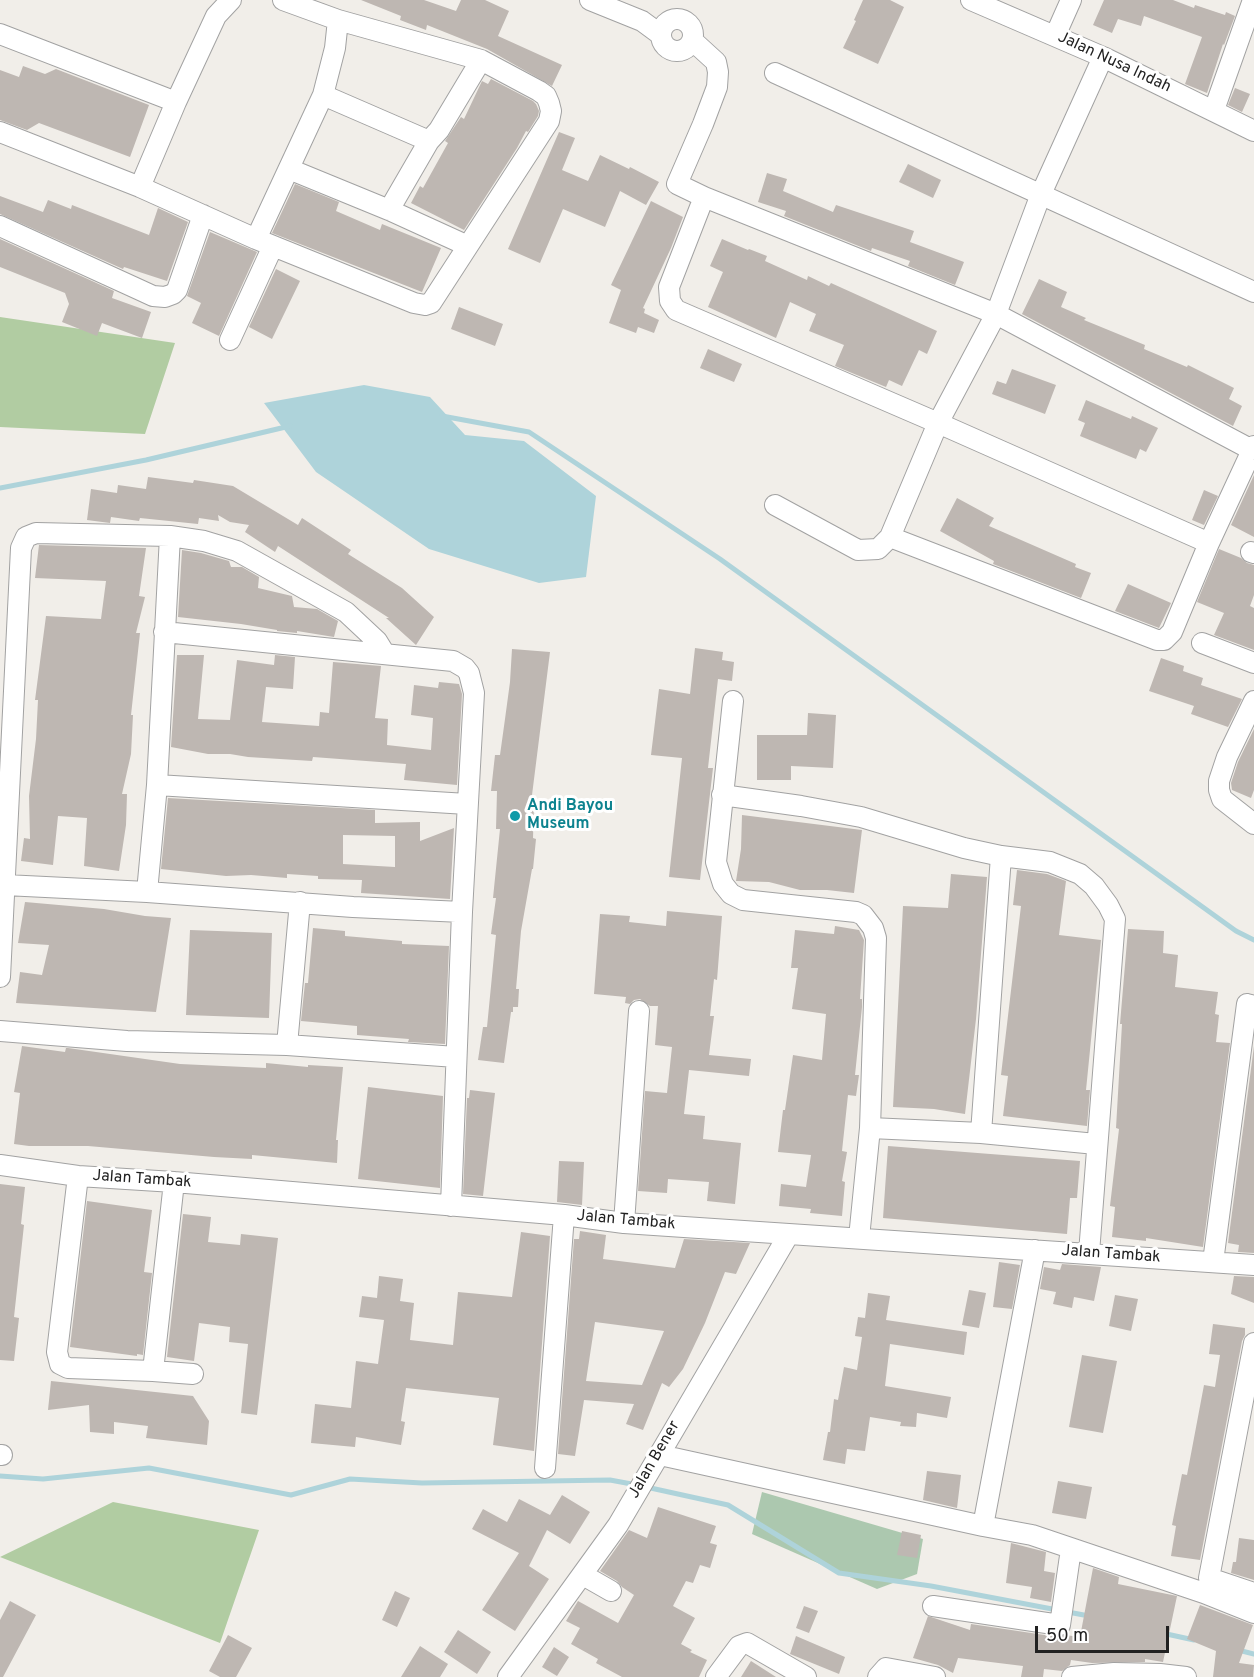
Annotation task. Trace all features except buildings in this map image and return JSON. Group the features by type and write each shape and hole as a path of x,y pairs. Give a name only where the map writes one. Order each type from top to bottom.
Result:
{"street":[{"path":"140,188 176,102 216,16 231,0"},
{"path":"0,132 414,303 425,305 431,303 549,121 551,111 546,96 481,60 338,20 283,0"},
{"path":"590,0 642,21 666,27 679,19 690,25 693,30 693,41 684,51 670,51 665,47 666,27 678,0"},
{"name":"Jalan Nusa Indah","path":"971,0 1103,57 1254,131"},
{"path":"1055,36 1071,0"},
{"path":"1214,110 1247,2"},
{"path":"230,340 290,169 323,95 338,20"},
{"path":"0,34 176,102"},
{"path":"693,41 716,62 717,87 677,184 704,197 996,314 1253,448 1209,543 1172,632 1167,638 1161,640 890,537"},
{"path":"775,505 858,550 878,549 890,537 938,423 996,314 1041,194 1103,57"},
{"path":"389,210 429,141 439,130 481,60"},
{"path":"775,73 1254,292"},
{"path":"323,95 429,141"},
{"path":"290,169 468,246"},
{"path":"704,197 669,286 670,301 676,310 1209,543"},
{"path":"0,226 153,296 165,297 177,290 203,215"},
{"path":"0,977 5,885 4,785 21,548 26,537 36,533 170,536 204,541 237,551 345,612 376,641 385,654"},
{"path":"147,892 157,785 170,536"},
{"path":"164,632 453,661 469,673 474,693 466,804 451,1206"},
{"path":"1202,643 1254,663"},
{"path":"733,700 716,862 723,884 731,894 743,900 856,912 863,915 873,928 876,938 870,1128 859,1238"},
{"path":"1254,701 1224,763 1219,790 1222,799 1254,824"},
{"path":"157,785 466,804"},
{"path":"722,795 861,817 964,849 1050,862 1080,874 1094,886 1108,905 1114,919 1089,1253"},
{"path":"981,1133 1001,856"},
{"path":"5,885 462,912"},
{"path":"287,1045 300,902"},
{"path":"1213,1262 1247,1004 1254,1006"},
{"path":"624,1223 639,1011"},
{"path":"0,1031 127,1041 287,1045 456,1057"},
{"path":"870,1128 981,1133 1096,1144"},
{"name":"Jalan Tambak","path":"0,1165 78,1176 564,1215 624,1223 1254,1265"},
{"path":"78,1176 57,1352 60,1364 68,1368 193,1374"},
{"path":"153,1371 174,1182"},
{"path":"545,1468 564,1215"},
{"name":"Jalan Bener","path":"508,1677 618,1526 789,1234"},
{"path":"983,1526 1035,1250"},
{"path":"1254,1343 1209,1578 1254,1593"},
{"path":"660,1455 1032,1535 1204,1593 1254,1613"},
{"path":"933,1606 1060,1625 1071,1549"},
{"path":"583,1575 611,1591"},
{"path":"716,1677 739,1646 747,1643 806,1677"},
{"path":"878,1677 886,1668 935,1677"},
{"path":"1071,1677 1126,1673 1186,1677"}],"green space":[{"path":"0,317 175,343 145,434 0,427"},
{"path":"762,1492 923,1539 917,1574 877,1589 752,1534"},
{"path":"113,1502 259,1530 220,1643 0,1557"}],"water":[{"path":"364,385 430,397 465,435 524,441 596,496 586,577 539,583 429,549 316,472 264,403"}],"waterway":[{"path":"442,416 529,432 720,559 1236,931 1254,940"},
{"path":"0,488 146,460 290,426"},
{"path":"0,1476 43,1479 149,1468 291,1495 350,1479 422,1483 610,1480 637,1485"},
{"path":"646,1487 728,1505 839,1573 931,1586 1089,1616"},
{"path":"1162,1633 1194,1640"},
{"path":"1238,1650 1254,1654"}],"place":[{"name":"Andi Bayou Museum","path":"515,816"}]}
